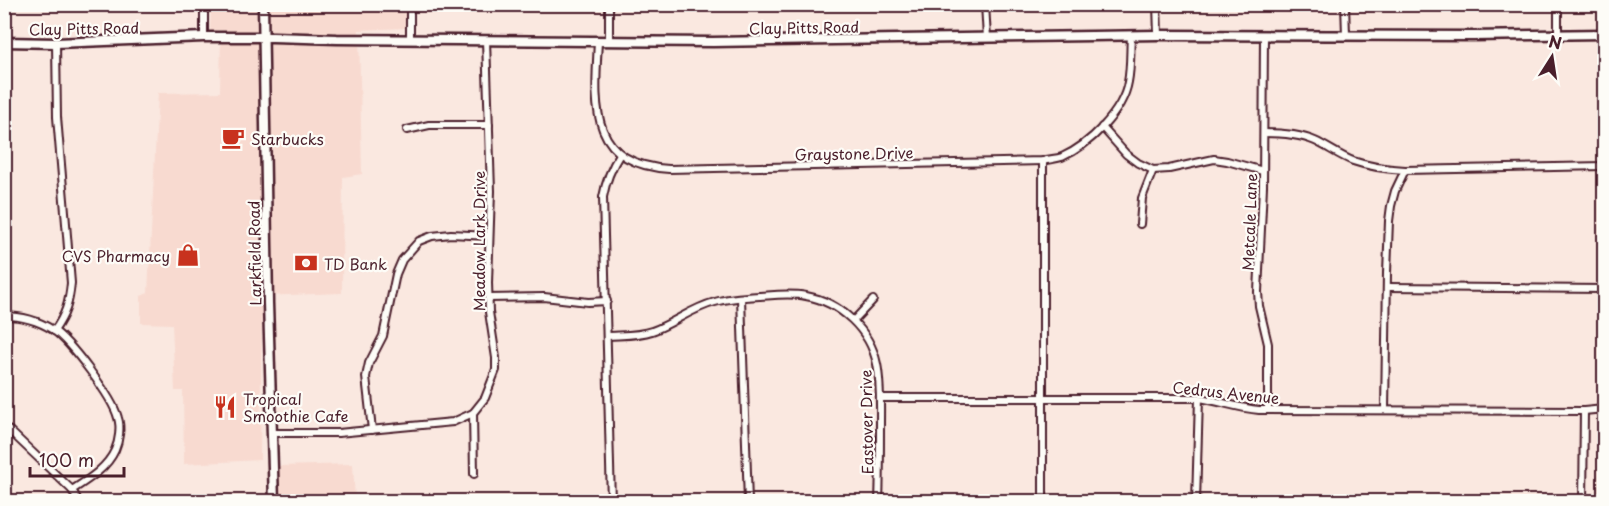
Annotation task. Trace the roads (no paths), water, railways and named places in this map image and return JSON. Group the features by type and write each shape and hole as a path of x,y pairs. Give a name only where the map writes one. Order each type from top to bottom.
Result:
{"street":[{"path":"204,4 204,37"},
{"name":"Larkfield Road","path":"263,4 274,501"},
{"path":"410,4 410,39"},
{"path":"609,4 609,41"},
{"path":"985,4 987,38"},
{"path":"1157,4 1158,35"},
{"path":"1345,4 1346,35"},
{"path":"1558,4 1558,34"},
{"name":"Clay Pitts Road","path":"4,42 56,44 204,37 713,42 1158,35 1605,34"},
{"name":"Graystone Drive","path":"620,154 643,166 669,169 1043,161 1060,157 1076,149 1102,128 1116,112 1128,85 1131,36"},
{"name":"Metcale Lane","path":"1264,36 1264,134 1258,292 1268,344 1268,409"},
{"name":"Meadow Lark Drive","path":"473,413 485,398 496,370 488,298 491,191 486,40"},
{"path":"598,41 596,94 599,122 607,138 620,154 611,167 603,196 611,501"},
{"path":"54,331 63,318 69,302 71,283 57,117 56,44"},
{"path":"407,130 429,125 489,125"},
{"path":"1102,128 1126,154 1153,170 1169,169 1214,159 1263,171"},
{"path":"1264,134 1290,134 1302,137 1315,141 1341,156 1380,168 1405,170 1605,166"},
{"path":"1043,161 1043,501"},
{"path":"1140,224 1142,198 1153,170"},
{"path":"1385,410 1387,273 1391,206 1405,170"},
{"path":"372,430 366,377 369,363 383,336 396,274 402,260 419,241 432,236 451,234 489,236"},
{"path":"1388,287 1605,289"},
{"name":"Eastover Drive","path":"607,336 652,331 694,309 741,297 790,294 807,296 832,306 854,320 871,346 877,363 880,398 879,501"},
{"path":"488,298 544,297 588,302 606,301"},
{"path":"741,297 748,501"},
{"path":"854,320 873,300"},
{"path":"4,316 26,319 54,331 105,390 114,406 119,420 116,449 107,463 72,490"},
{"name":"Cedrus Avenue","path":"880,398 1199,398 1248,409 1584,411 1605,409"},
{"path":"1196,501 1199,398"},
{"path":"1583,501 1584,411"},
{"path":"273,433 338,433 453,422 473,413 474,474"},
{"path":"4,428 10,431 72,490 78,501"}],"place":[{"name":"Starbucks","path":"233,138"},
{"name":"CVS Pharmacy","path":"188,255"},
{"name":"TD Bank","path":"306,263"},
{"name":"Tropical Smoothie Cafe","path":"225,407"}]}
